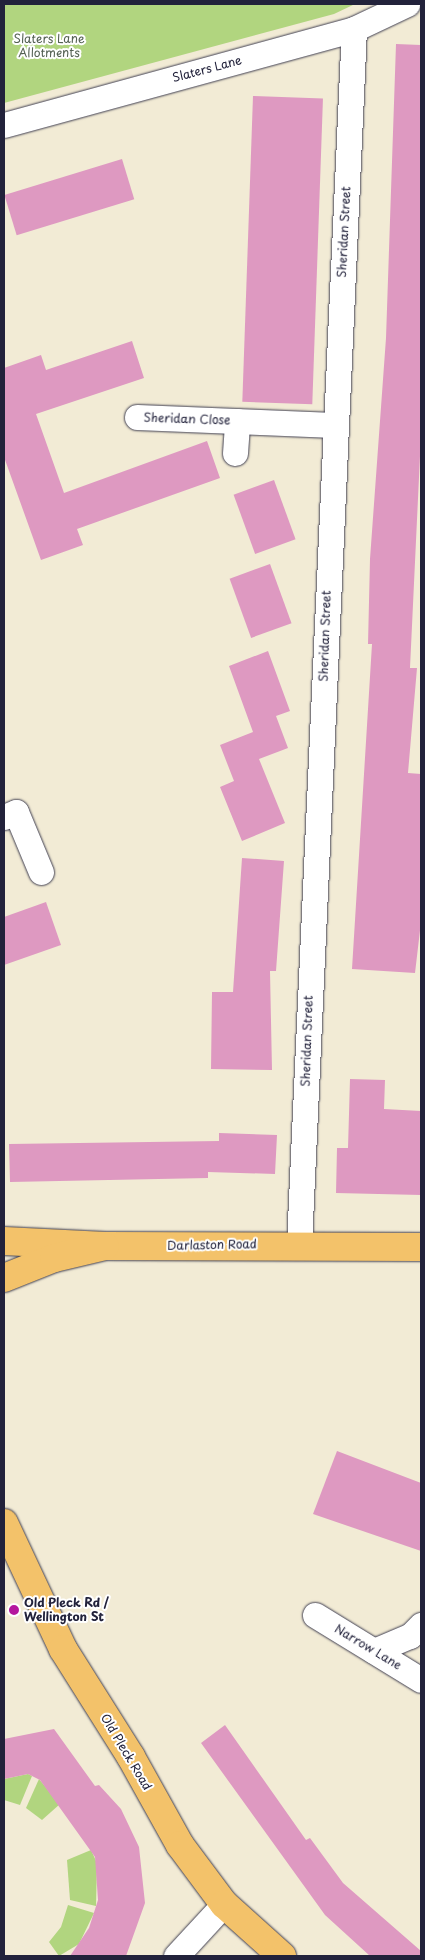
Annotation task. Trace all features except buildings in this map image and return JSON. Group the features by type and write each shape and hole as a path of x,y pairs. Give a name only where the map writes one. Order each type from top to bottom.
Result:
{"main road":[{"name":"Darlaston Road","path":"4,1241 105,1246 299,1244 421,1247"},
{"path":"4,1278 54,1258 105,1246"},
{"name":"Old Pleck Road","path":"4,1523 73,1667 131,1757 180,1846 224,1904 282,1956"}],"street":[{"name":"Slaters Lane","path":"4,125 354,29 408,4"},
{"name":"Sheridan Street","path":"299,1244 334,425 354,29"},
{"name":"Sheridan Close","path":"136,417 334,425"},
{"name":"Sheridan Close","path":"235,454 237,421"},
{"path":"4,817 16,812 40,872"},
{"name":"Narrow Lane","path":"315,1615 421,1680"},
{"path":"374,1650 410,1636 421,1625"},
{"path":"176,1956 224,1904"}],"green space":[{"name":"Slaters Lane Allotments","path":"4,4 355,4 334,14 4,103"},
{"path":"28,1774 32,1776 20,1805 4,1800 4,1779"},
{"path":"39,1779 60,1804 42,1820 26,1808"},
{"path":"91,1850 97,1863 96,1906 70,1900 67,1860"},
{"path":"68,1905 94,1913 79,1944 59,1956 49,1942 61,1927"}],"place":[{"name":"Old Pleck Rd / Wellington St","path":"14,1610"}]}
